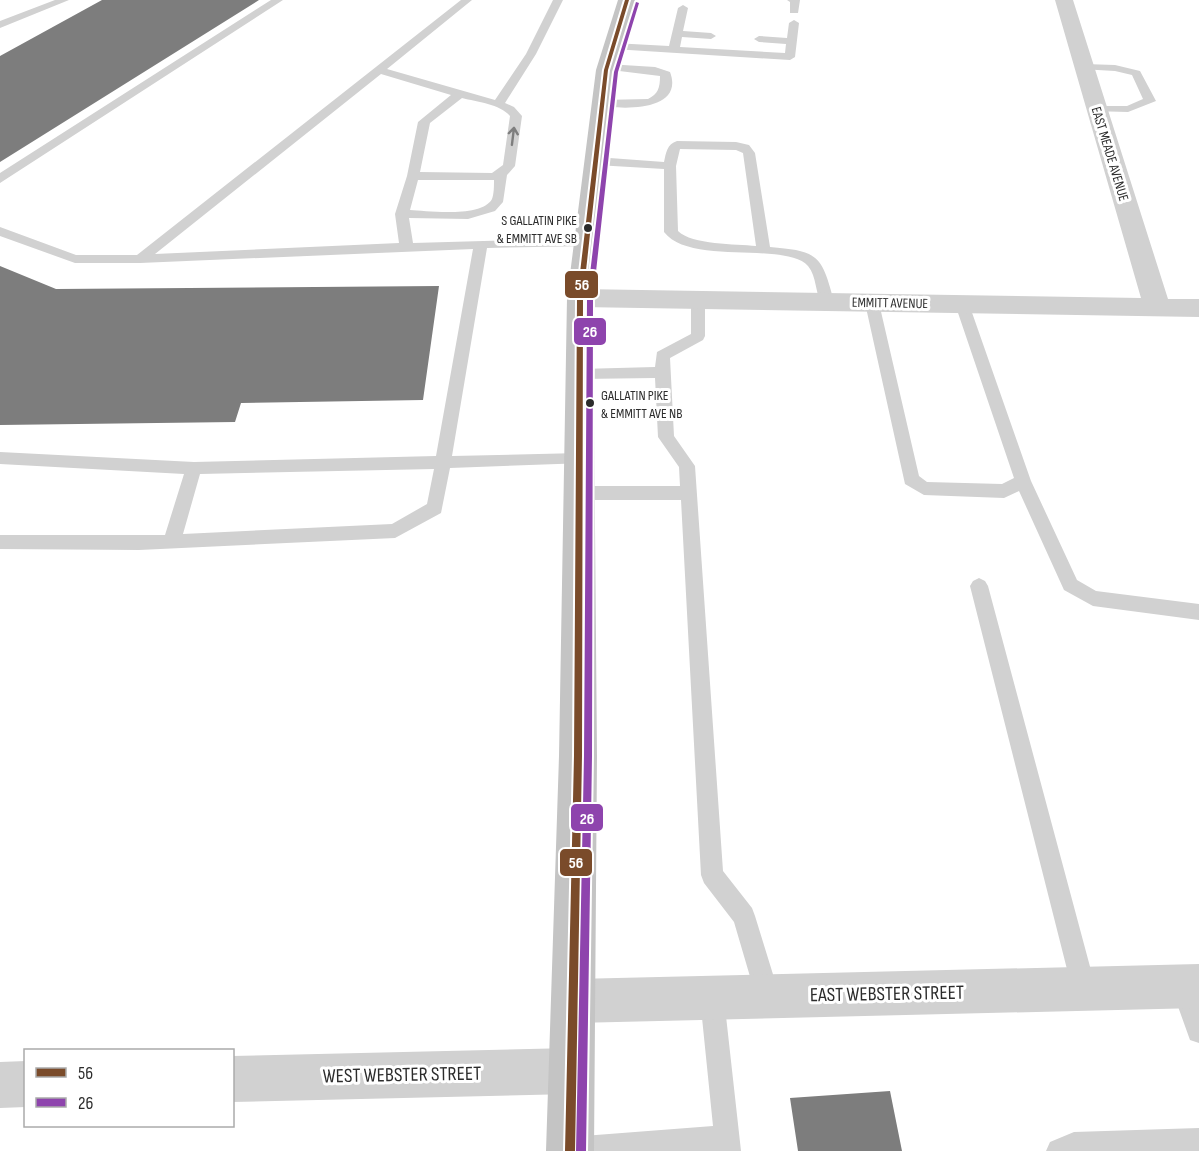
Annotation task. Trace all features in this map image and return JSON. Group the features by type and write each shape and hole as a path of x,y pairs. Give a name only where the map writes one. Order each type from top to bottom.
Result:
{"main road":[{"path":"570,1150 575,1001 580,298 607,67 627,0"}],"street":[{"name":"EAST MEADE AVENUE","path":"1064,0 1095,109 1157,307"},
{"name":"EMMITT AVENUE","path":"580,298 1199,308"},
{"name":"EAST WEBSTER STREET","path":"575,1001 1191,986"},
{"name":"WEST WEBSTER STREET","path":"234,1079 571,1071"},
{"path":"0,1085 24,1084"}],"lane":[{"path":"0,25 64,0"},
{"path":"0,179 278,0"},
{"path":"140,259 467,0"},
{"path":"498,104 538,45 558,0"},
{"path":"792,0 795,0 794,11"},
{"path":"675,50 683,8"},
{"path":"613,46 790,57 794,23"},
{"path":"678,33 711,36"},
{"path":"759,39 792,41"},
{"path":"602,103 650,103 658,100 665,91 666,74 655,70 607,67"},
{"path":"1084,67 1115,68 1136,73 1150,101 1128,110 1095,109"},
{"path":"379,70 498,104 510,109 516,116 509,166 501,174 493,177 413,176"},
{"path":"407,249 402,214 413,176 424,122 460,94"},
{"path":"764,251 749,153 744,148 726,145 677,146 672,151 670,166 671,232 679,240 694,244 764,251 800,254 810,258 817,266 827,302"},
{"path":"596,161 670,166"},
{"path":"402,214 474,215 491,208 498,201 501,174"},
{"path":"0,231 75,259 140,259 481,244 587,242"},
{"path":"0,542 172,542 395,531 435,508 441,462 481,244"},
{"path":"698,300 698,336 662,356 666,437 687,466 712,875 744,916 768,997"},
{"path":"872,303 911,479 924,488 1004,491 1023,481"},
{"path":"962,304 1023,481 1070,585 1094,598 1199,612"},
{"path":"580,374 663,372"},
{"path":"0,458 194,468 441,462 580,476 688,494"},
{"path":"172,542 194,468"},
{"path":"979,586 1084,989"},
{"path":"1191,986 1199,1030"},
{"path":"570,1150 727,1144 712,998"},
{"path":"1059,1151 1074,1145 1199,1141"}],"building":[{"path":"102,0 259,0 0,162 0,56"},
{"path":"0,266 56,289 439,286 423,400 241,403 235,422 0,425"},
{"path":"890,1091 902,1151 798,1151 790,1098"}],"transit line":[{"name":"56","path":"570,1151 578,756 580,298 606,70 627,0"},
{"name":"26","path":"581,1151 588,756 590,299 616,72 637,3"}],"place":[{"name":"S GALLATIN PIKE & EMMITT AVE SB","path":"588,228"},
{"name":"GALLATIN PIKE & EMMITT AVE NB","path":"590,403"}]}
